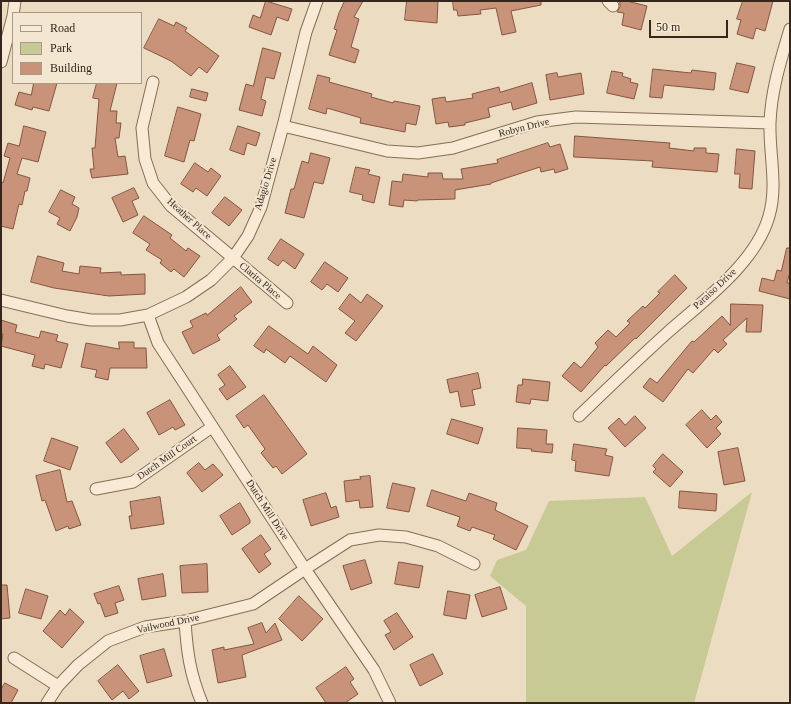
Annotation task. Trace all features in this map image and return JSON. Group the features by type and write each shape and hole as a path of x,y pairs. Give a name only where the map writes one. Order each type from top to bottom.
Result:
{"street":[{"path":"13,12 15,1"},
{"name":"Adagio Drive","path":"1,300 67,316 91,320 120,320 148,315 186,297 210,280 233,258 248,236 261,207 284,126 306,32 317,1"},
{"path":"1,62 12,16"},
{"name":"Paraiso Drive","path":"579,416 619,377 735,272 758,242 769,216 774,186 770,123 775,84 790,28"},
{"name":"Heather Place","path":"153,82 142,128 145,159 153,183 171,206 233,258"},
{"name":"Robyn Drive","path":"284,126 387,151 418,153 453,148 537,122 576,117 770,123"},
{"name":"Clarita Place","path":"233,258 287,303"},
{"name":"Dutch Mill Drive","path":"148,315 158,343 305,568 374,670 390,703"},
{"name":"Dutch Mill Court","path":"96,489 133,482 212,427"},
{"name":"Vailwood Drive","path":"47,703 58,686 78,665 108,641 145,627 186,621 253,604 305,568 350,540 379,535 406,537 438,546 474,564"},
{"path":"186,621 188,655 195,687 202,703"},
{"path":"14,658 58,686"}],"green space":[{"path":"752,492 694,703 526,703 526,606 490,576 497,560 526,550 549,501 645,497 672,556"}],"building":[{"path":"266,1 292,9 288,21 277,17 271,35 249,27 253,15 260,18"},
{"path":"345,1 363,1 354,17 359,19 351,47 359,50 355,63 329,55 337,30 334,29"},
{"path":"407,1 438,1 437,23 405,20"},
{"path":"453,1 541,1 541,5 511,11 516,32 502,35 496,8 480,10 481,14 458,16 457,10 454,10"},
{"path":"620,1 627,1 647,6 641,30 622,25 624,13 617,12 620,7"},
{"path":"743,1 773,1 765,31 756,28 753,39 737,34 741,20 737,19"},
{"path":"159,19 174,26 176,22 187,28 185,31 219,56 207,73 199,67 191,76 171,61 144,48"},
{"path":"263,48 281,53 274,79 266,77 261,99 266,101 262,116 239,110 246,84 253,86"},
{"path":"737,63 755,67 748,93 730,89"},
{"path":"653,69 691,73 692,70 716,73 714,90 664,85 662,98 650,97"},
{"path":"612,71 623,73 622,76 631,79 630,82 638,84 634,99 607,93"},
{"path":"557,73 558,77 581,73 584,94 550,100 546,75"},
{"path":"318,75 330,78 329,82 372,94 371,97 393,103 394,101 420,106 416,125 406,123 405,132 360,123 361,118 327,108 326,114 309,109"},
{"path":"532,83 537,103 513,110 511,102 488,108 490,117 465,123 465,125 449,127 448,122 436,124 432,99 445,97 446,102 473,98 472,94 499,87 500,92"},
{"path":"34,84 57,84 49,111 33,107 32,110 15,105 19,92 31,95"},
{"path":"97,84 117,84 110,111 117,111 116,123 121,123 119,138 115,138 118,157 125,156 128,174 92,178 90,169 94,169 92,148 95,148 99,99 93,98"},
{"path":"192,89 208,93 206,101 190,97"},
{"path":"178,107 201,114 194,141 190,140 184,162 165,156"},
{"path":"24,126 46,132 38,162 22,158 17,174 30,178 22,205 19,204 13,229 1,226 1,182 3,183 10,158 4,156 8,143 19,146"},
{"path":"238,126 260,133 256,146 247,143 244,155 230,150"},
{"path":"575,136 670,143 669,148 694,151 694,148 706,148 706,153 719,154 717,172 652,167 653,161 574,157"},
{"path":"548,143 550,147 560,144 568,169 555,173 554,169 541,172 540,167 491,184 455,190 455,199 417,201 404,200 403,207 389,205 392,181 402,182 403,174 428,177 428,173 442,173 443,179 463,179 461,169 498,163 497,160"},
{"path":"737,149 755,151 752,189 739,188 740,174 735,174"},
{"path":"311,153 330,158 323,184 314,182 304,218 285,213 291,189 294,189 302,161 308,163"},
{"path":"195,163 208,172 211,168 221,176 207,196 196,188 193,192 181,184"},
{"path":"356,167 370,170 368,174 380,177 374,203 362,200 363,195 350,192"},
{"path":"134,188 139,198 132,201 138,215 123,222 112,198"},
{"path":"61,190 75,197 72,204 79,208 77,217 70,231 57,224 60,218 49,212"},
{"path":"225,197 242,210 229,226 212,213"},
{"path":"144,216 172,235 170,238 186,251 188,248 200,256 184,277 174,269 171,272 160,263 162,260 146,250 150,244 133,233"},
{"path":"281,239 304,254 295,269 283,260 278,266 268,259"},
{"path":"787,248 790,248 790,272 787,283 790,283 790,299 759,291 762,278 774,281 777,270 781,271"},
{"path":"38,256 64,263 62,271 79,274 80,266 101,268 100,273 121,272 121,275 145,274 145,294 109,296 54,288 31,282"},
{"path":"325,262 348,278 338,292 327,284 322,290 311,282"},
{"path":"675,275 687,288 636,339 635,338 606,366 605,365 581,392 562,376 574,362 581,368 598,347 595,343 608,330 616,337 630,323 627,321 643,306 645,308"},
{"path":"241,287 252,302 234,316 237,319 217,335 220,340 193,354 182,332 193,327 190,321 206,313 207,315"},
{"path":"350,294 361,303 367,294 383,306 356,341 345,333 355,321 339,309"},
{"path":"731,304 763,305 761,332 746,332 747,318 723,340 727,344 718,353 714,349 693,373 688,369 663,402 643,387 650,378 657,383 692,341 694,342 722,316 730,325"},
{"path":"1,320 17,325 15,332 39,338 41,331 58,335 56,341 68,344 61,368 45,364 44,369 32,366 35,355 1,346 3,334 1,334"},
{"path":"269,326 308,354 313,346 337,365 326,382 290,356 285,363 266,349 264,353 254,346"},
{"path":"119,342 134,342 134,348 146,348 147,368 110,368 108,380 95,377 97,370 81,367 86,343 119,349"},
{"path":"230,366 246,387 227,400 219,389 225,385 218,375"},
{"path":"478,373 481,388 472,390 475,405 461,407 458,391 450,393 447,380"},
{"path":"523,379 550,382 548,401 531,399 530,404 516,402 518,385 522,385"},
{"path":"264,395 307,454 282,474 276,466 273,468 261,453 265,449 248,425 244,428 236,416"},
{"path":"170,400 185,425 175,430 173,427 159,435 147,413"},
{"path":"702,410 711,420 716,415 722,422 716,428 721,434 707,448 686,425"},
{"path":"635,416 646,428 625,447 608,428 619,418 625,425"},
{"path":"452,419 483,428 478,444 447,434"},
{"path":"518,428 547,430 546,444 553,444 552,453 517,448"},
{"path":"124,429 139,449 121,463 106,443"},
{"path":"52,438 78,447 70,470 44,461"},
{"path":"574,444 607,449 605,455 613,457 609,476 575,471 576,461 572,460"},
{"path":"738,448 745,481 724,485 718,452"},
{"path":"663,454 683,472 670,487 653,472 656,469 653,466"},
{"path":"199,463 205,470 213,464 223,475 202,492 187,473"},
{"path":"60,470 67,502 72,501 81,525 69,529 68,526 56,531 45,500 42,501 36,476"},
{"path":"370,476 373,507 360,508 359,500 346,502 344,481 361,479 360,477"},
{"path":"393,483 415,488 409,512 387,508"},
{"path":"432,490 466,501 469,493 497,503 495,510 528,526 516,550 493,539 495,535 472,527 470,531 457,526 460,517 427,506"},
{"path":"680,491 717,494 716,511 679,508"},
{"path":"326,493 331,508 336,506 339,517 311,526 303,500"},
{"path":"160,497 164,524 131,529 129,516 132,516 130,502"},
{"path":"240,503 250,520 250,523 232,535 220,516"},
{"path":"261,535 271,549 264,554 271,564 259,573 242,549"},
{"path":"365,560 372,583 351,590 343,566"},
{"path":"399,562 423,566 419,588 395,584"},
{"path":"207,564 208,592 182,593 180,566"},
{"path":"163,574 166,596 142,600 138,579"},
{"path":"1,585 7,585 10,618 1,619"},
{"path":"119,586 124,600 115,603 118,613 105,617 100,603 98,604 94,594"},
{"path":"500,587 507,609 482,617 475,595"},
{"path":"26,589 48,596 41,619 19,613"},
{"path":"448,591 470,595 466,619 444,615"},
{"path":"299,596 323,619 302,641 279,619"},
{"path":"70,609 84,622 62,648 43,631 60,610 65,615"},
{"path":"397,613 413,637 394,650 385,635 391,632 384,621"},
{"path":"262,623 266,633 275,623 282,640 242,655 246,677 218,683 212,650 224,647 224,650 254,644 248,628"},
{"path":"164,649 172,676 147,683 140,656"},
{"path":"433,654 443,674 420,686 410,665"},
{"path":"118,665 139,691 129,699 123,691 112,700 98,681"},
{"path":"346,667 354,679 350,682 358,694 345,703 326,703 316,688"},
{"path":"5,683 18,690 11,703 1,703 1,690"}]}
